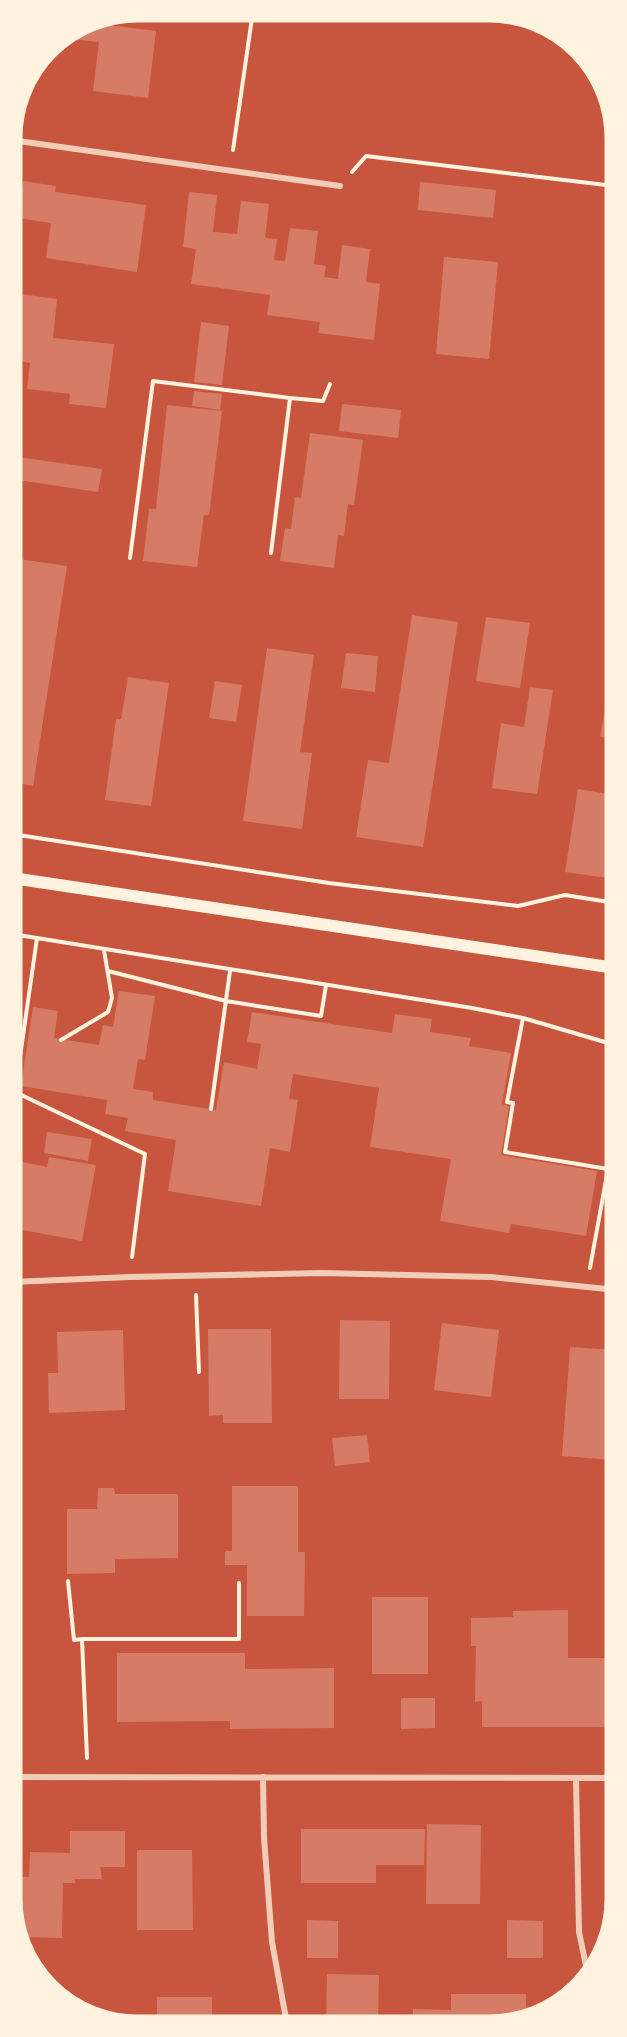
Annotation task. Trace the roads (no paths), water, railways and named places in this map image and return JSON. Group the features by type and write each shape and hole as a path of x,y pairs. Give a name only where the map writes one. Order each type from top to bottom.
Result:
{"main road":[{"path":"21,879 606,967"}],"street":[{"path":"21,141 340,186"},
{"path":"21,1282 322,1273 491,1277 606,1289"},
{"path":"21,1777 606,1778"},
{"path":"263,1777 264,1838 272,1942 286,2016"},
{"path":"576,1778 579,1932 586,1964"}]}
